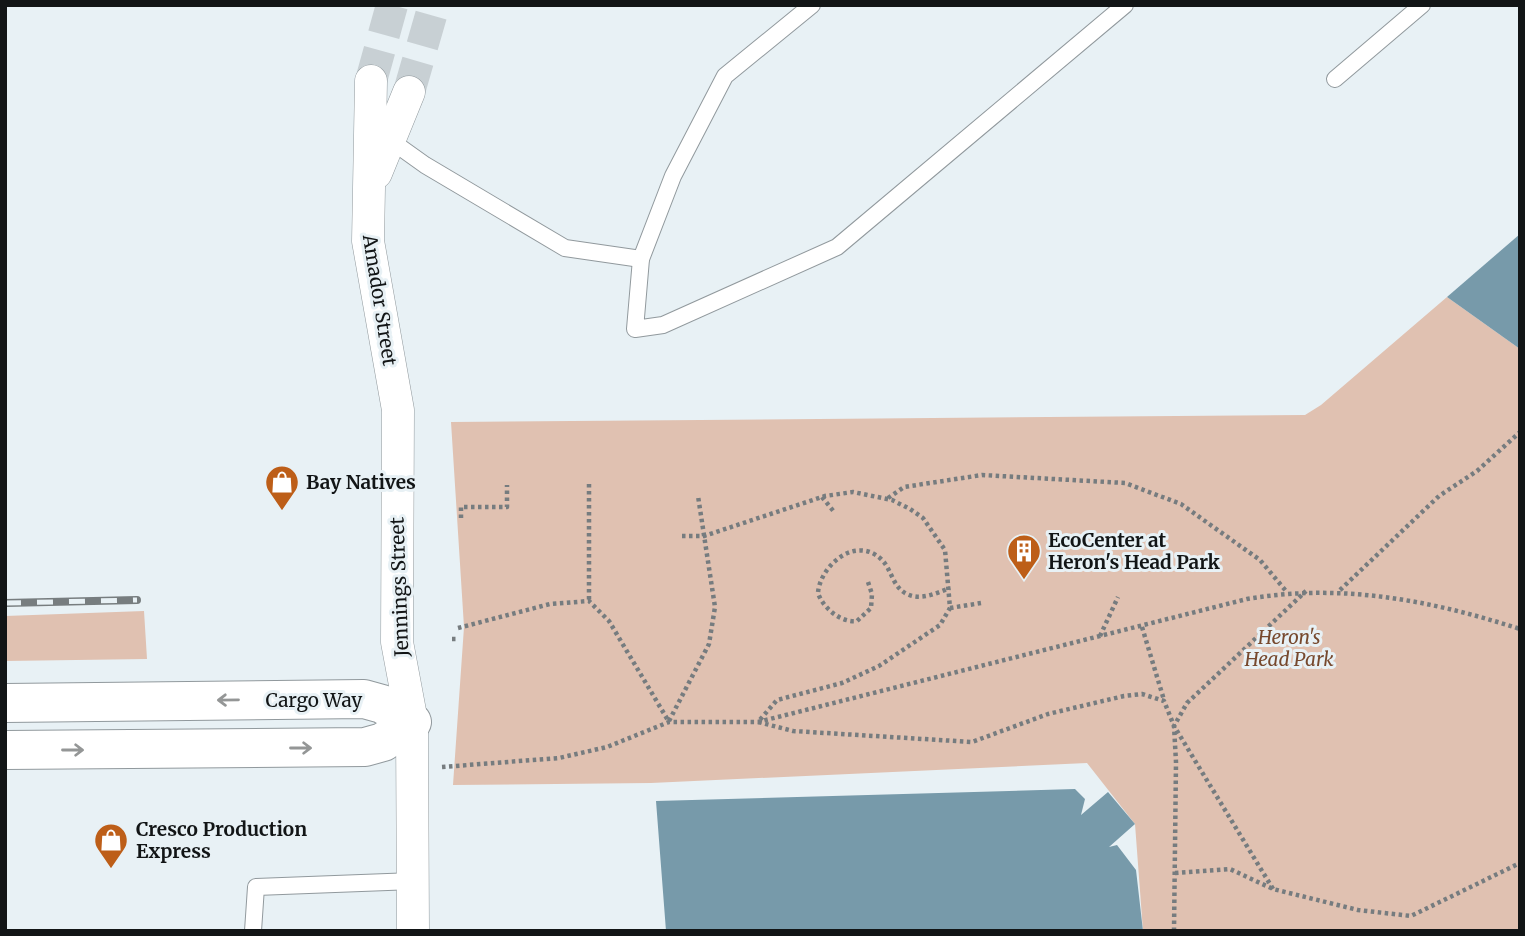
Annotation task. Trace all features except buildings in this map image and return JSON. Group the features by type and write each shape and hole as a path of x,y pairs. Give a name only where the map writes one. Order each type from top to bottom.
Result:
{"main road":[{"name":"Cargo Way","path":"5,703 364,699 382,704 412,722"},
{"path":"5,750 365,747 383,742 412,722"}],"street":[{"name":"Amador Street","path":"371,81 368,241 398,410"},
{"name":"Amador Street","path":"369,190 409,92"},
{"name":"Jennings Street","path":"398,410 397,642 412,722 414,931"}],"lane":[{"path":"812,5 725,76 673,176 641,259 635,329 663,325 837,247 1125,5"},
{"path":"1335,79 1422,5"},
{"path":"390,140 425,165 565,248 641,259"},
{"path":"253,931 256,887 414,881"}],"path":[{"path":"1339,591 1439,496 1477,471 1520,432"},
{"path":"888,499 904,487 982,475 1125,483 1181,504 1260,560 1287,592"},
{"path":"589,484 589,601 609,621 668,722"},
{"path":"461,519 461,507 507,507 507,485"},
{"path":"682,536 704,536 822,497 853,492 888,499 923,518 937,537 947,558 950,608 940,625 903,652 842,683 777,701 758,722"},
{"path":"412,767 481,766 559,758 607,747 657,729 668,722 709,644 715,607 698,496"},
{"path":"822,497 835,513"},
{"path":"868,583 872,594 871,608 857,621 851,622 830,610 818,593 822,577 832,561 855,553 877,556 884,561 894,582 908,595 931,595 950,588"},
{"path":"1174,931 1174,726 1187,703 1306,591"},
{"path":"668,722 758,722 1247,599 1287,592 1339,591 1417,601 1520,629"},
{"path":"1100,637 1118,597"},
{"path":"458,628 550,604 589,601"},
{"path":"950,608 981,603"},
{"path":"1142,627 1174,726 1273,889"},
{"path":"758,722 793,731 972,742 1048,714 1124,696 1142,694 1164,701"},
{"path":"1175,873 1230,869 1273,889 1358,910 1411,916 1520,863"}],"green space":[{"name":"Heron's Head Park","path":"1447,297 1520,349 1520,931 1143,931 1135,824 1087,763 651,783 453,785 464,627 451,422 1305,415 1321,405"},
{"path":"144,611 147,659 5,661 5,616"}],"water":[{"path":"1520,234 1520,349 1447,297"},
{"path":"1075,789 1085,799 1081,815 1108,792 1135,824 1109,847 1117,845 1136,870 1143,931 666,931 656,801"}],"tunnel":[{"path":"371,81 392,5"},
{"path":"409,92 434,5"}],"railway":[{"path":"5,603 137,600"}],"place":[{"name":"Bay Natives","path":"282,512"},
{"name":"EcoCenter at Heron's Head Park","path":"1024,581"},
{"name":"Cresco Production Express","path":"111,870"}]}
